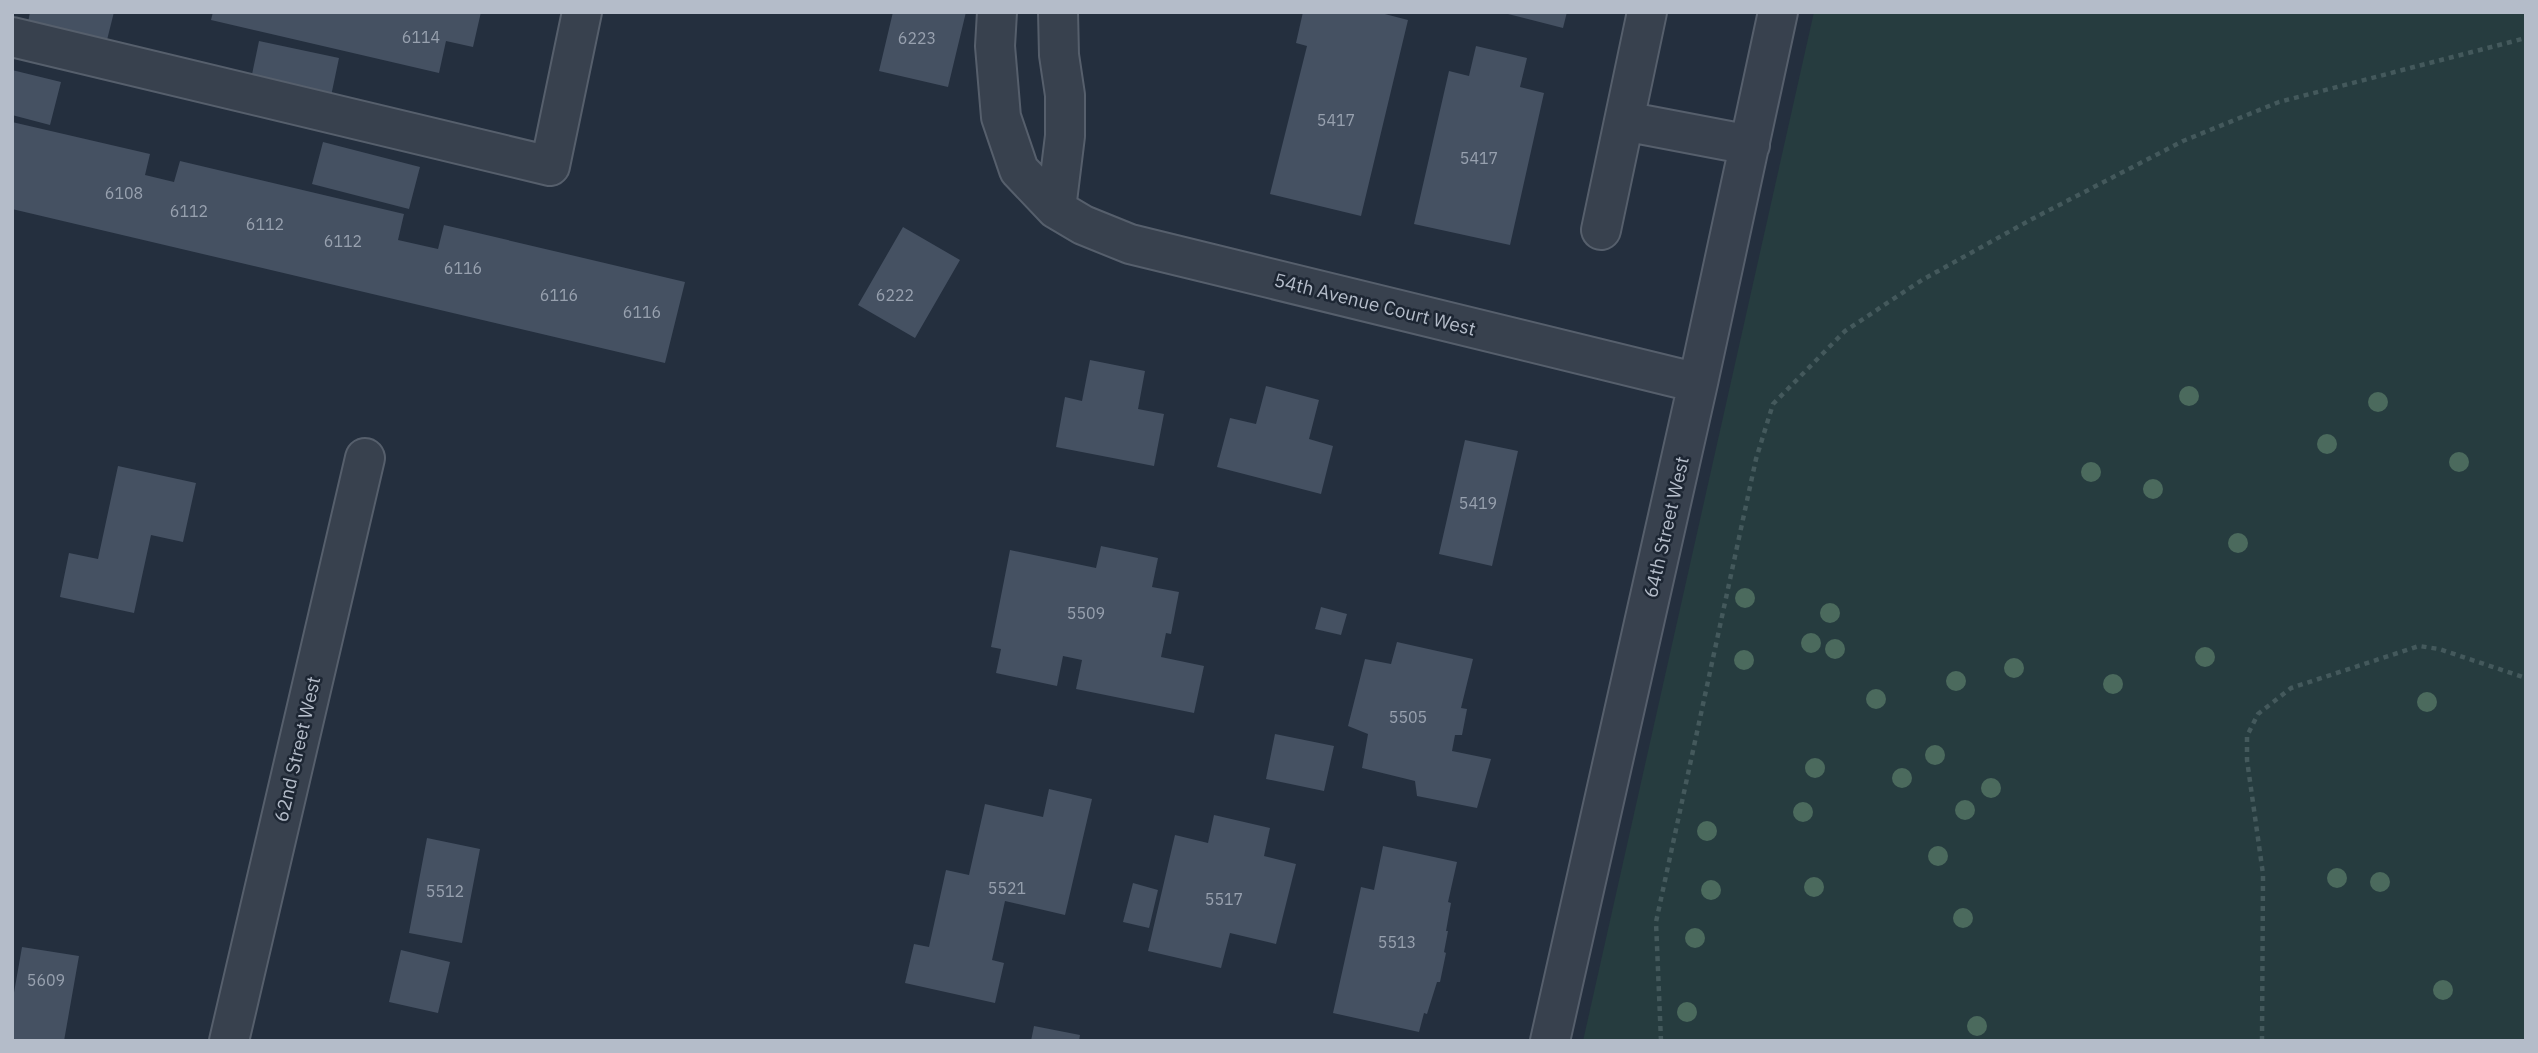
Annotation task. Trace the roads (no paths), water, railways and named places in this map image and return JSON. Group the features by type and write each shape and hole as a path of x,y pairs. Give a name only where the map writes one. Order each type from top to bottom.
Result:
{"street":[{"path":"12,37 550,166 583,12"},
{"name":"54th Avenue Court West","path":"997,12 995,46 1001,117 1019,170 1056,209 1083,225 1130,244 1698,383"},
{"path":"1056,209 1065,136 1065,95 1059,55 1058,12"},
{"path":"1601,230 1647,12"},
{"name":"64th Street West","path":"1550,1041 1698,383 1778,12"},
{"path":"1624,121 1750,145"},
{"name":"62nd Street West","path":"229,1041 365,458"}]}
